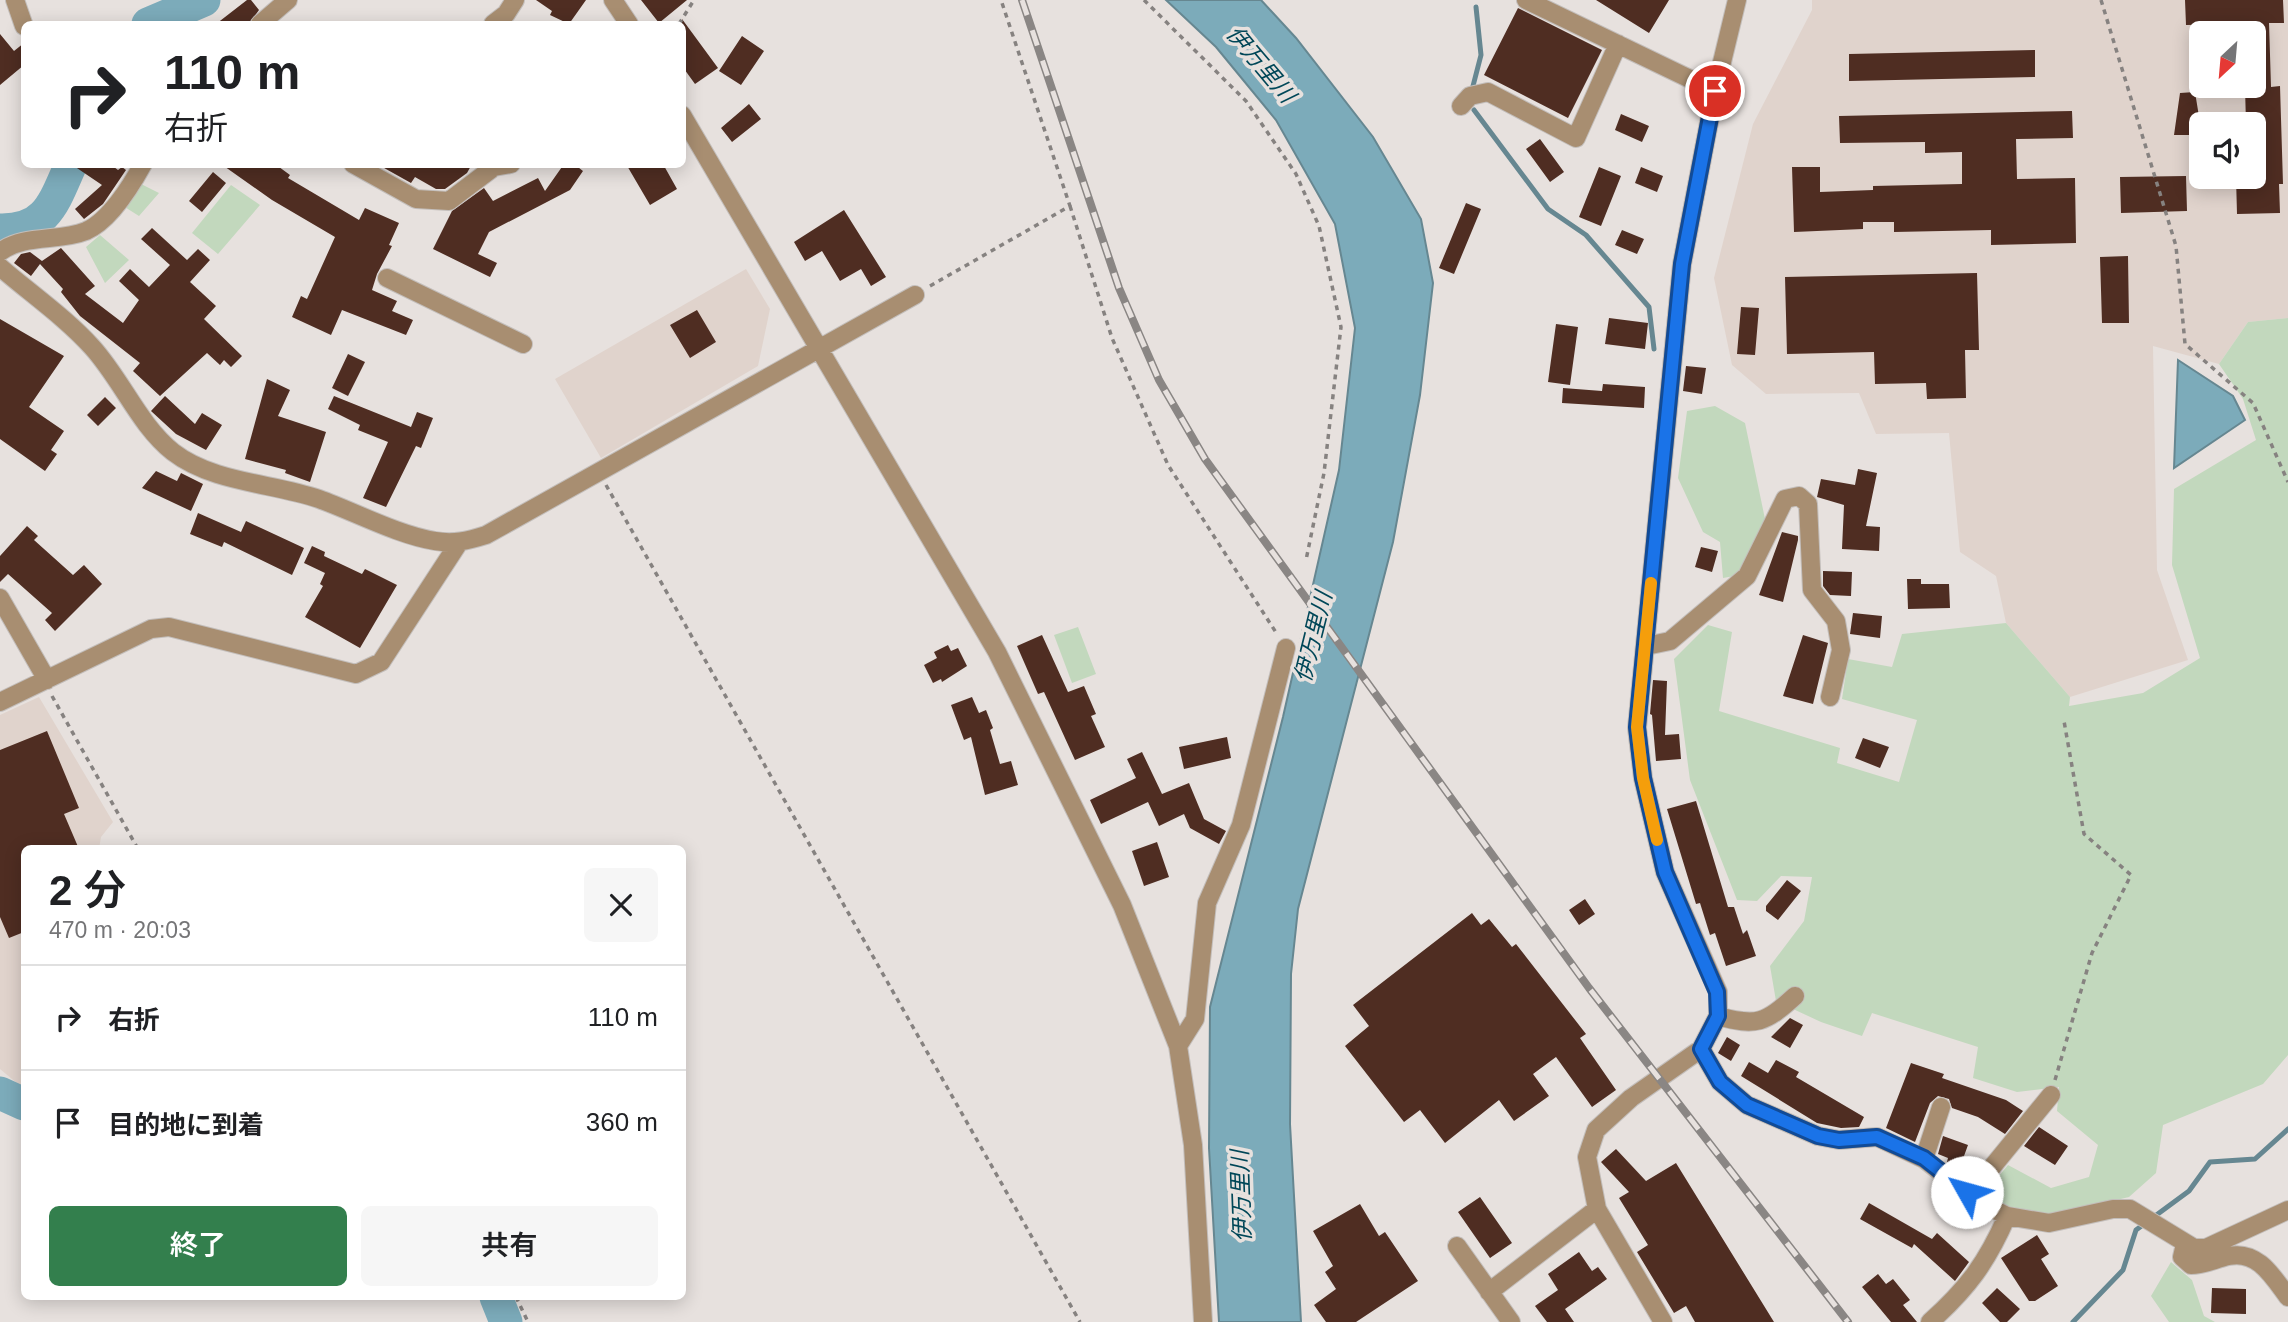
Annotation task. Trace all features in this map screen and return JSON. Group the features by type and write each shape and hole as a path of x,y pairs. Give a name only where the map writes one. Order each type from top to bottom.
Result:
{"street":[{"path":"15,0 22,21"},
{"path":"264,21 288,0"},
{"path":"497,21 506,14 514,0"},
{"path":"613,0 627,21"},
{"path":"1527,0 1715,91"},
{"path":"1663,1322 1597,1209 1587,1157 1596,1130 1639,1091 1701,1049 1718,1016 1717,992 1665,872 1643,778 1637,727 1682,264 1715,91 1737,0"},
{"path":"1461,106 1470,96 1488,92 1576,138 1618,44"},
{"path":"686,122 997,652 1122,905 1178,1046 1193,1145 1203,1322"},
{"path":"0,252 46,237 85,231 101,220 140,168"},
{"path":"360,168 416,199 449,201 493,168"},
{"path":"0,267 90,345 120,381 143,421 176,455 213,472 317,498 431,540 458,544 486,535 915,295"},
{"path":"387,278 523,344"},
{"path":"1646,646 1670,641 1747,576 1785,499 1799,496 1808,504 1812,590 1836,621 1841,650 1830,697"},
{"path":"0,702 151,629 169,627 356,674 381,662 458,544"},
{"path":"0,598 47,680"},
{"path":"1178,1046 1195,1019 1207,903 1241,825 1286,648"},
{"path":"1718,1016 1748,1024 1771,1017 1796,996"},
{"path":"1701,1049 1720,1082 1747,1105 1818,1136 1839,1140 1877,1137 1924,1158 1981,1203 2007,1216 2049,1223 2113,1209 2130,1209 2150,1219 2185,1244 2194,1248 2206,1248 2288,1210"},
{"path":"1952,1181 1989,1172 2051,1095"},
{"path":"1924,1158 1941,1107"},
{"path":"1489,1292 1597,1209"},
{"path":"1930,1322 1961,1294 1988,1258 2007,1216"},
{"path":"2185,1244 2182,1257 2191,1265 2203,1265 2230,1256 2247,1256 2265,1266 2288,1297"},
{"path":"1457,1246 1511,1322"}],"path":[{"path":"681,21 694,0"},
{"path":"1001,0 1112,338 1168,465 1286,648"},
{"path":"1144,0 1246,101 1296,174 1319,226 1341,327 1324,473 1306,559"},
{"path":"2101,0 2176,246 2185,344 2253,402 2288,482"},
{"path":"915,295 1070,206"},
{"path":"598,471 1080,1322"},
{"path":"47,680 55,703 136,845"},
{"path":"2051,1095 2092,953 2131,875 2084,834 2064,721"},
{"path":"517,1300 528,1322"}],"shaded area":[{"path":"1812,0 2288,0 2288,318 2248,322 2219,364 2153,346 2157,570 2188,660 2070,697 2006,623 1996,576 1960,552 1949,433 1876,434 1859,393 1766,394 1732,365 1714,278 1753,124 1812,10"},
{"path":"746,269 770,309 758,366 601,458 555,379"},
{"path":"39,697 113,822 101,837 100,845 21,845 21,1086 0,1069 0,715"}],"green space":[{"path":"139,183 159,193 139,216 120,204"},
{"path":"231,185 260,205 218,254 192,233"},
{"path":"100,235 129,260 105,283 86,247"},
{"path":"2288,318 2288,1055 2263,1084 2163,1125 2156,1173 2129,1197 2053,1215 2005,1206 1988,1189 2008,1165 2051,1188 2089,1177 2098,1145 2057,1111 2059,1087 2017,1092 1973,1078 1978,1047 1872,1013 1862,1036 1821,1022 1776,1001 1770,966 1804,921 1812,877 1781,876 1757,901 1737,900 1690,780 1674,659 1708,625 1732,632 1719,711 1840,748 1837,763 1899,782 1917,720 1842,699 1848,659 1892,667 1902,634 2006,623 2070,697 2069,706 2143,693 2200,658 2172,565 2174,489 2256,440 2243,399 2219,364 2248,322"},
{"path":"1715,406 1745,423 1765,519 1740,575 1723,578 1720,542 1703,532 1678,478 1687,411"},
{"path":"1078,627 1096,674 1072,683 1054,635"},
{"path":"2171,1262 2192,1280 2204,1316 2215,1322 2169,1322 2151,1296"}],"water":[{"name":"伊万里川","path":"1166,0 1261,0 1296,38 1373,137 1421,219 1433,283 1420,395 1393,542 1298,909 1291,974 1290,1124 1301,1322 1219,1322 1209,1148 1210,1007 1283,717 1339,470 1355,328 1335,224 1276,120 1216,47"},
{"path":"2178,360 2233,396 2245,420 2174,468"}],"building":[{"path":"247,0 251,0 259,10 251,21 220,21"},
{"path":"536,0 586,0 571,21 563,21 550,15 552,11"},
{"path":"641,0 687,0 661,21 657,21"},
{"path":"1596,0 1669,0 1649,33"},
{"path":"2185,0 2283,0 2284,23 2269,23 2271,87 2280,86 2283,184 2279,184 2280,213 2237,214 2236,189 2266,189 2266,112 2246,112 2245,98 2266,98 2266,21 2189,21 2189,25 2186,25"},
{"path":"1518,8 1602,50 1568,118 1484,75"},
{"path":"686,24 718,68 695,84 686,72"},
{"path":"0,34 14,51 21,45 21,68 0,85"},
{"path":"742,36 764,51 741,85 719,71"},
{"path":"2035,50 2035,77 1849,81 1849,54"},
{"path":"2189,92 2189,98 2196,98 2198,112 2189,112 2189,135 2174,135 2180,93"},
{"path":"749,104 761,119 732,142 721,128"},
{"path":"2072,111 2073,138 2016,139 2017,179 2075,178 2076,243 1991,245 1991,230 1894,232 1894,222 1863,222 1863,229 1794,232 1792,167 1820,167 1820,192 1873,190 1873,186 1962,184 1962,152 1925,153 1925,142 1840,143 1839,116"},
{"path":"1621,114 1649,126 1642,142 1615,130"},
{"path":"1540,139 1564,172 1550,182 1526,149"},
{"path":"1599,167 1621,176 1601,226 1579,217"},
{"path":"1641,167 1663,176 1657,192 1635,183"},
{"path":"77,168 126,170 103,204 84,219 75,209 102,185"},
{"path":"227,168 280,168 290,175 288,178 359,220 365,208 399,223 389,245 392,246 372,290 397,301 392,311 413,320 406,335 342,310 331,335 292,317 301,296 307,299 335,237 272,200"},
{"path":"384,168 470,168 445,189 436,189 415,177 411,183"},
{"path":"561,168 579,168 583,171 570,190 489,232 478,254 497,263 490,277 433,249 452,211 484,188 493,201 538,178 545,191"},
{"path":"628,168 665,168 677,189 650,205"},
{"path":"213,172 226,183 202,212 189,201"},
{"path":"2186,176 2187,211 2121,213 2120,177"},
{"path":"1466,203 1481,209 1454,274 1439,268"},
{"path":"844,210 886,277 871,286 861,269 840,281 822,251 805,261 794,242"},
{"path":"152,228 187,260 198,249 210,260 190,282 216,306 204,319 242,356 231,367 224,360 220,365 207,353 160,396 133,371 140,363 80,316 61,292 63,289 40,264 31,276 14,263 21,254 30,252 42,261 61,248 95,286 85,294 123,323 139,300 119,281 130,269 149,287 170,265 141,239"},
{"path":"1622,230 1644,239 1637,254 1615,245"},
{"path":"2128,256 2129,323 2102,323 2100,257"},
{"path":"1977,273 1979,350 1965,350 1966,398 1927,399 1926,383 1875,384 1874,352 1787,354 1785,277"},
{"path":"1741,307 1759,308 1755,355 1737,354"},
{"path":"697,310 716,342 690,358 670,325"},
{"path":"1609,318 1648,323 1645,349 1605,344"},
{"path":"0,319 64,356 29,407 64,431 51,450 57,454 45,471 0,439"},
{"path":"1556,324 1578,327 1570,385 1548,382"},
{"path":"348,354 365,362 348,396 332,388"},
{"path":"1686,366 1706,368 1702,394 1683,391"},
{"path":"267,379 290,390 278,416 326,432 310,482 285,473 286,470 245,459"},
{"path":"1603,384 1645,387 1644,408 1562,403 1563,388 1602,391"},
{"path":"165,396 195,424 202,413 222,425 206,450 176,434 151,411"},
{"path":"334,396 411,427 417,412 433,418 421,448 416,446 386,507 363,498 388,442 358,430 360,425 328,409"},
{"path":"105,397 116,408 98,426 87,415"},
{"path":"1858,469 1877,473 1866,526 1880,527 1879,551 1842,549 1844,505 1817,497 1821,479 1855,485"},
{"path":"156,471 177,481 181,473 203,484 191,511 142,488"},
{"path":"198,513 241,532 246,521 304,548 292,575 224,542 222,547 190,534"},
{"path":"27,526 38,536 34,540 73,575 84,565 102,584 55,631 45,620 52,613 8,574 0,582 0,556"},
{"path":"1782,532 1798,536 1783,602 1759,595"},
{"path":"312,546 325,552 324,556 362,574 365,569 397,585 360,648 305,617 323,586 320,584 325,573 304,563"},
{"path":"1701,547 1718,551 1712,572 1695,567"},
{"path":"1823,571 1852,572 1851,596 1830,595 1823,586"},
{"path":"1907,579 1921,579 1921,584 1949,584 1950,608 1908,609"},
{"path":"1853,613 1882,616 1880,638 1850,634"},
{"path":"1042,635 1068,692 1084,686 1096,714 1091,716 1105,747 1075,760 1044,692 1038,694 1017,646"},
{"path":"1803,635 1828,643 1813,704 1783,696"},
{"path":"948,645 951,651 958,648 967,666 942,682 941,679 933,683 924,665 937,658 934,652"},
{"path":"1653,680 1667,681 1665,735 1679,734 1681,759 1656,761 1650,714"},
{"path":"972,697 979,713 986,710 993,728 990,730 1000,764 1011,761 1018,785 985,795 971,737 964,740 951,705"},
{"path":"47,731 79,808 64,814 77,845 21,845 21,933 9,938 0,917 0,750"},
{"path":"1227,737 1231,758 1184,769 1179,747"},
{"path":"1863,738 1889,747 1880,768 1855,758"},
{"path":"1142,752 1162,794 1189,783 1204,819 1226,831 1219,844 1190,828 1184,814 1159,826 1148,802 1101,824 1090,800 1136,778 1127,759"},
{"path":"1696,801 1728,907 1734,907 1743,934 1747,930 1756,956 1726,966 1715,933 1710,935 1700,903 1696,904 1667,809"},
{"path":"1157,842 1169,877 1144,886 1132,851"},
{"path":"1787,880 1801,891 1778,920 1766,911 1766,906"},
{"path":"1585,899 1595,914 1579,925 1569,910"},
{"path":"1472,913 1481,925 1489,919 1512,947 1516,944 1586,1034 1580,1038 1616,1090 1592,1107 1556,1057 1533,1074 1549,1096 1514,1121 1499,1100 1445,1143 1420,1110 1404,1122 1345,1046 1369,1026 1353,1005"},
{"path":"1790,1018 1803,1025 1790,1048 1771,1037"},
{"path":"1727,1037 1740,1045 1731,1061 1718,1053"},
{"path":"1776,1060 1799,1072 1796,1077 1864,1117 1859,1127 1841,1128 1817,1123 1741,1076 1749,1062 1768,1073"},
{"path":"1911,1063 1944,1074 1942,1078 2006,1100 2023,1111 2005,1134 1978,1117 1952,1108 1949,1099 1938,1096 1930,1103 1915,1142 1886,1128"},
{"path":"2039,1127 2068,1146 2055,1165 2024,1146"},
{"path":"1943,1136 1968,1145 1960,1167 1952,1166 1947,1162 1948,1158 1938,1154"},
{"path":"1616,1149 1646,1181 1676,1163 1774,1322 1695,1322 1686,1306 1674,1313 1637,1252 1648,1245 1619,1198 1629,1192 1601,1162"},
{"path":"1480,1197 1512,1243 1490,1258 1458,1212"},
{"path":"1869,1203 1932,1239 1937,1233 1969,1262 1955,1281 1914,1244 1912,1248 1860,1219"},
{"path":"1360,1204 1379,1236 1385,1232 1418,1281 1356,1322 1326,1322 1314,1305 1336,1289 1325,1272 1333,1266 1313,1231"},
{"path":"2037,1235 2049,1254 2041,1259 2058,1286 2035,1301 2029,1301 2001,1258"},
{"path":"1579,1252 1592,1271 1598,1267 1607,1279 1565,1309 1574,1322 1547,1322 1535,1306 1558,1290 1548,1274"},
{"path":"1878,1274 1886,1284 1893,1279 1910,1300 1903,1305 1917,1322 1891,1322 1862,1287"},
{"path":"1997,1288 2020,1309 2007,1322 2000,1322 1982,1303"},
{"path":"2212,1288 2246,1289 2246,1314 2211,1313"}],"waterway":[{"path":"155,21 204,0"},
{"path":"1473,86 1481,55 1476,7"},
{"path":"1474,110 1548,209 1586,235 1649,307 1654,349"},
{"path":"0,230 16,229 39,220 53,202 69,168"},
{"path":"0,1093 21,1103"},
{"path":"2073,1322 2123,1270 2136,1230 2189,1191 2210,1162 2255,1159 2288,1129"},
{"path":"497,1300 506,1322"}],"railway":[{"path":"1022,0 1119,288 1159,380 1205,459 1589,988 1848,1322"}],"slow traffic":[{"path":"1651,583 1637,727 1643,778 1657,840"}],"route":[{"path":"1715,91 1682,264 1637,727 1643,778 1665,872 1717,992 1718,1016 1701,1049 1720,1082 1747,1105 1818,1136 1839,1140 1877,1137 1924,1158 1967,1192"}]}
